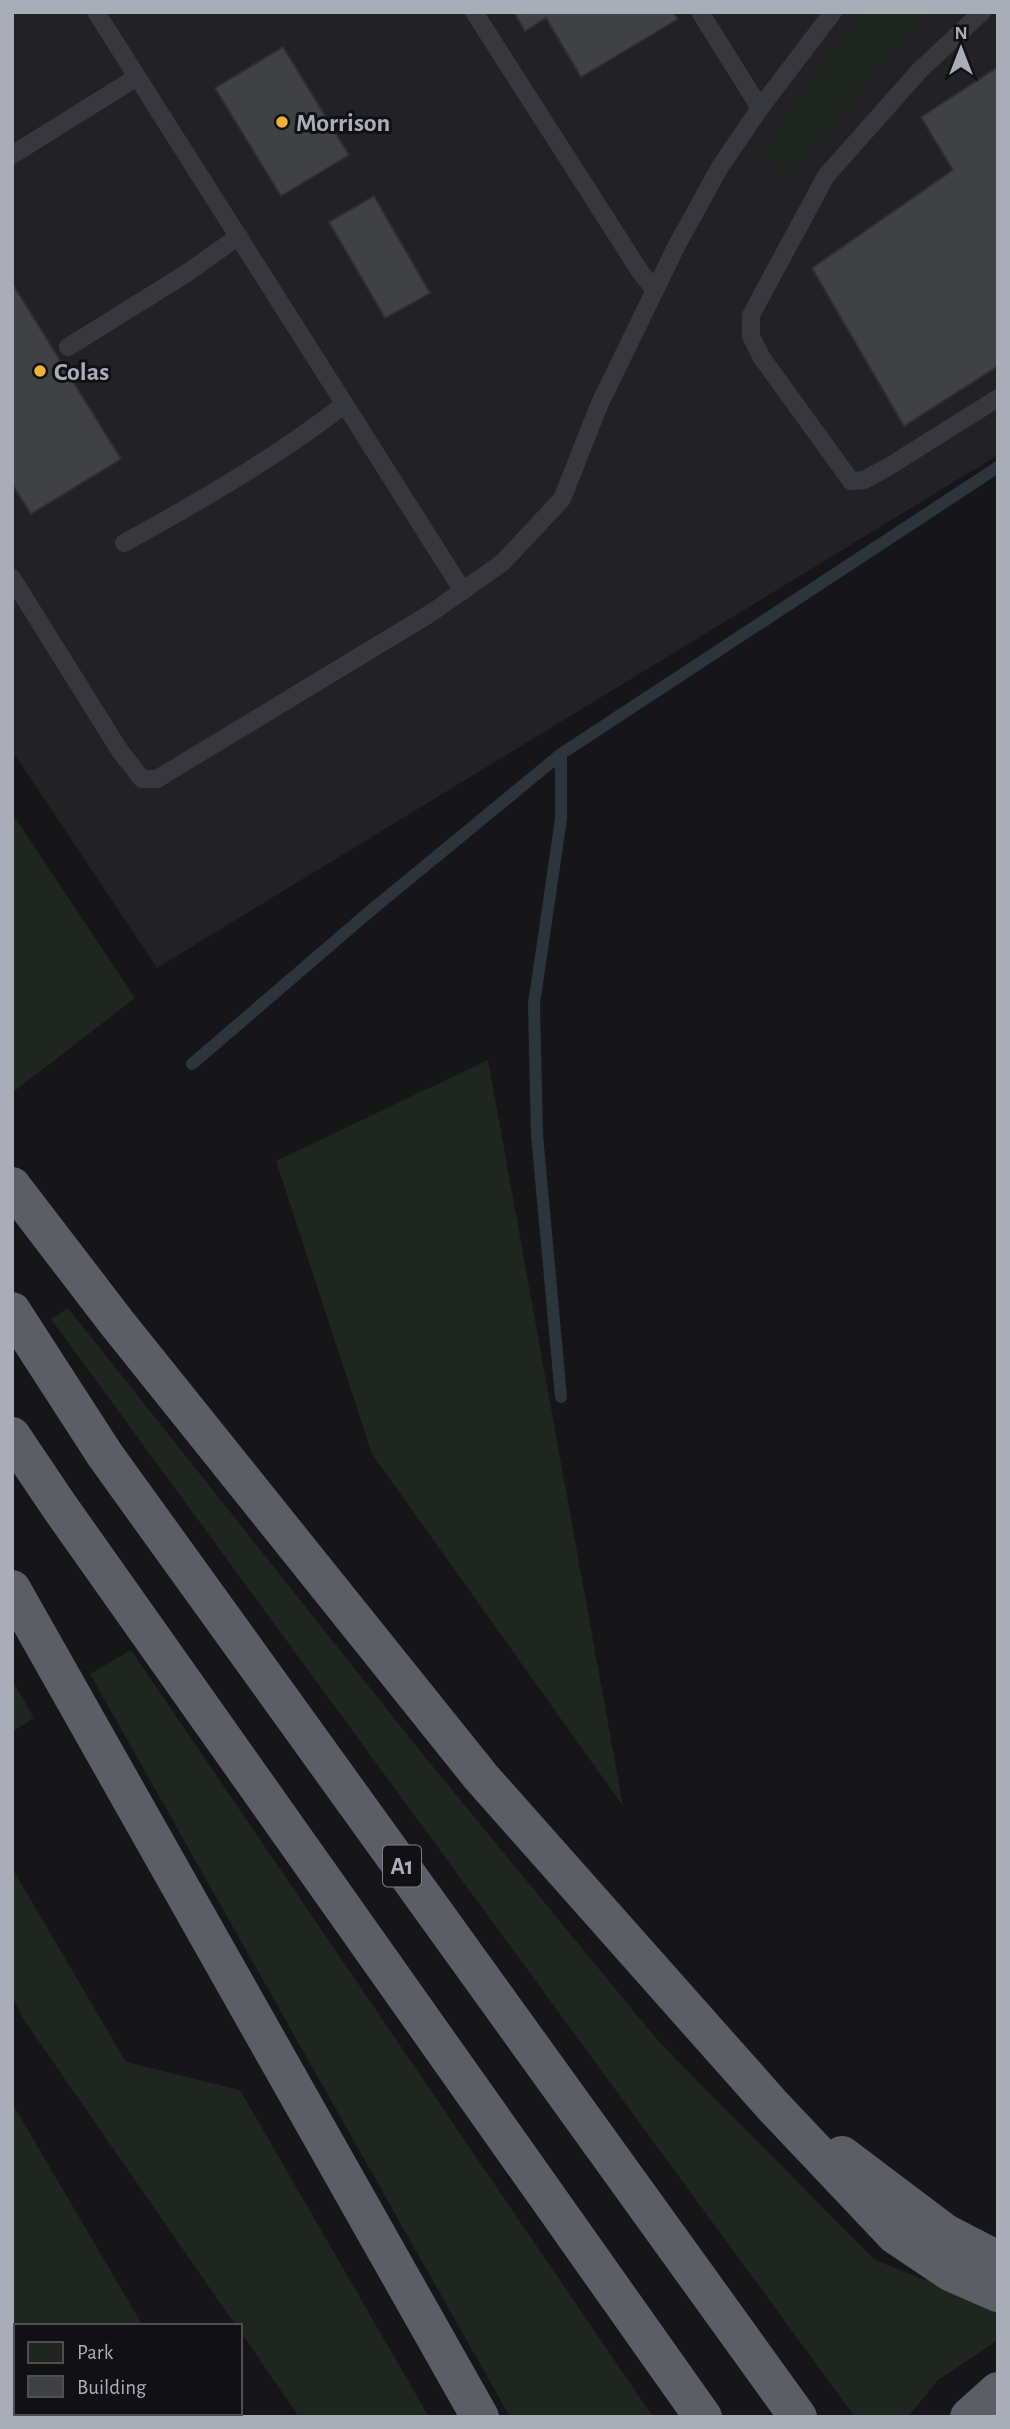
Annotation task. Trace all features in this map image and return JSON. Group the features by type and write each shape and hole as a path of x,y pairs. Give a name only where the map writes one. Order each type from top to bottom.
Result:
{"highway":[{"path":"12,1186 117,1323 481,1776 772,2105 895,2235 950,2272 998,2293"},
{"name":"A1","path":"12,1311 105,1455 798,2417"},
{"path":"12,1436 703,2417"},
{"path":"12,1589 480,2417"},
{"path":"772,2105 876,2179 944,2232 998,2260"},
{"path":"969,2417 998,2391"}],"lane":[{"path":"96,12 463,591"},
{"path":"474,12 641,273 655,290"},
{"path":"700,12 760,108"},
{"path":"12,578 120,751 142,779 157,779 463,591 502,563 562,499 600,403 655,290 720,167 760,108 833,12"},
{"path":"982,12 920,70 826,176 751,315 751,336 762,358 851,481 864,480 998,398"},
{"path":"12,155 137,76"},
{"path":"68,347 187,273 239,236"},
{"path":"124,542 219,491 301,438 345,404"}],"shaded area":[{"path":"12,12 998,12 998,455 157,968 12,751"}],"green space":[{"path":"864,12 928,12 790,176 761,153 823,63"},
{"path":"12,813 135,998 12,1093"},
{"path":"488,1060 623,1806 372,1454 276,1161"},
{"path":"68,1308 421,1752 659,2042 875,2260 998,2309 998,2340 937,2381 908,2417 855,2417 51,1319"},
{"path":"131,1650 653,2417 510,2417 90,1674"},
{"path":"12,1680 34,1718 12,1732"},
{"path":"12,1868 126,2062 240,2090 429,2417 299,2417 242,2334 242,2324 235,2324 22,2017 12,1996"},
{"path":"12,2103 142,2324 14,2324 14,2415 191,2415 12,2417"}],"building":[{"path":"514,12 673,12 678,19 581,77 546,18 525,31"},
{"name":"Morrison","path":"283,47 349,155 281,196 215,88"},
{"path":"998,67 998,366 904,426 812,268 953,170 921,117"},
{"path":"374,196 430,293 385,318 329,222"},
{"name":"Colas","path":"12,283 121,459 31,514 12,484"}],"waterway":[{"path":"192,1064 369,912 561,754 998,467"},
{"path":"561,754 561,819 534,1004 537,1135 561,1397"}],"place":[{"name":"Morrison","path":"282,122"},
{"name":"Colas","path":"40,371"}]}
